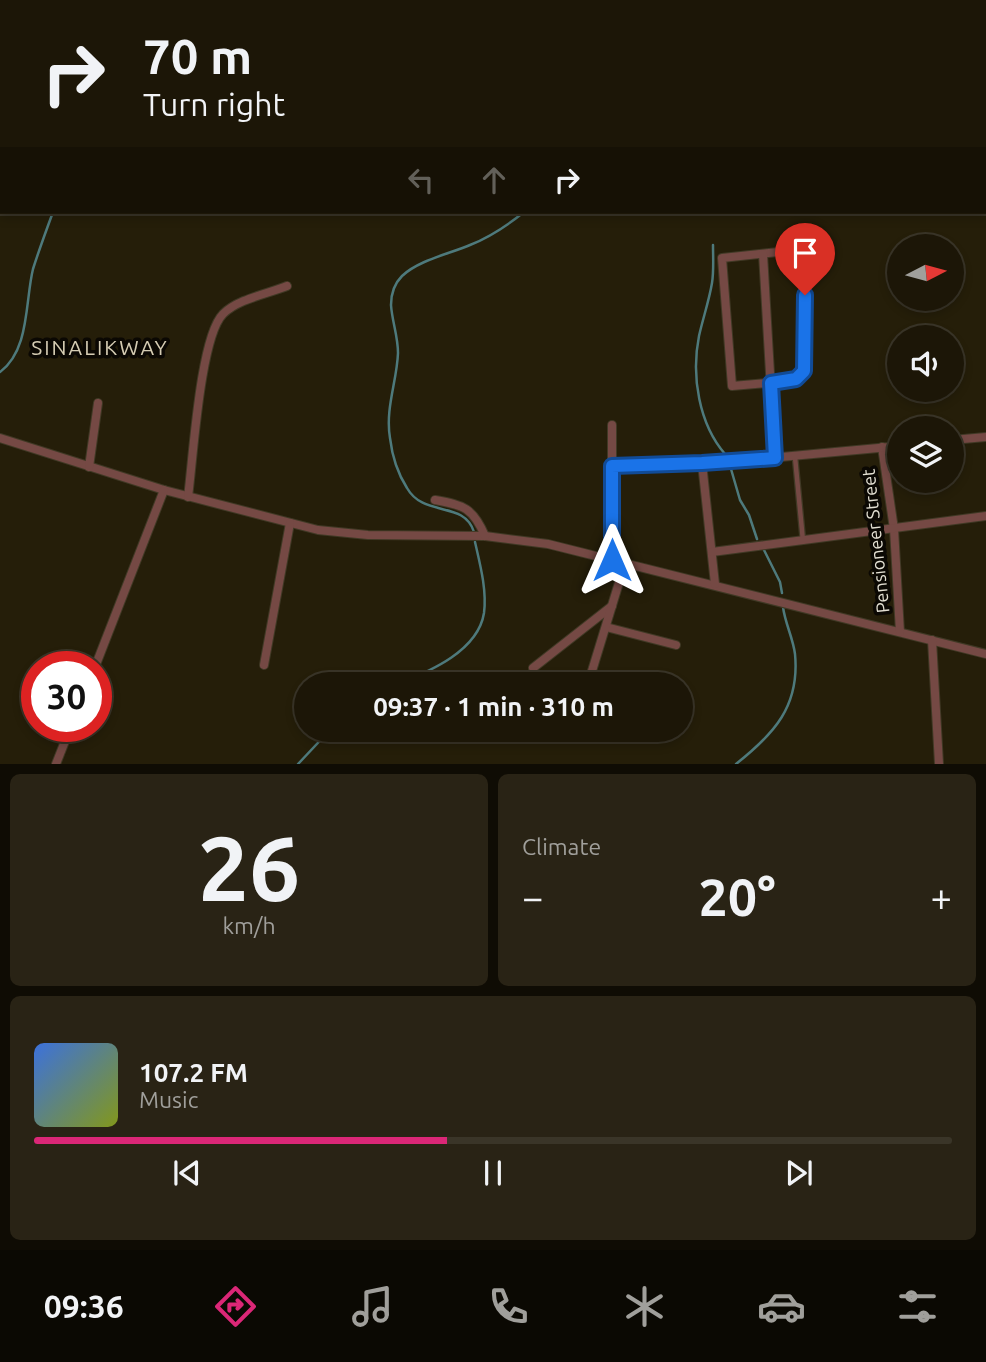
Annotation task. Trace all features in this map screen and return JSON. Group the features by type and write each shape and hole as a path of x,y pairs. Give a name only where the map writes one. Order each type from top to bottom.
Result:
{"street":[{"path":"805,249 804,371 796,379 732,386 722,258 763,254 805,249"},
{"path":"763,254 775,458"},
{"path":"188,497 205,360 215,324 233,307 287,286"},
{"path":"89,467 98,403"},
{"path":"612,425 612,560"},
{"path":"964,439 986,437"},
{"path":"0,438 164,490 290,523 345,534 485,536 548,544 986,654"},
{"name":"Pensioneer Street","path":"883,447 894,529 900,632"},
{"path":"612,466 775,458 887,447"},
{"path":"702,463 715,584"},
{"path":"101,651 164,490"},
{"path":"435,500 467,508 474,514 485,536"},
{"path":"712,552 986,516"},
{"path":"264,665 290,523"},
{"path":"592,672 625,563"},
{"path":"533,668 612,606"},
{"path":"606,627 676,645"},
{"path":"932,640 939,764"},
{"path":"56,764 65,742"}],"lane":[{"path":"795,456 803,541"}],"waterway":[{"path":"0,372 10,363 22,338 33,269 52,214"},
{"path":"474,532 462,516 433,507 414,497 396,464 389,427 398,353 392,297 397,282 409,270 485,238 521,214"},
{"path":"713,245 712,283 699,336 696,367 703,414 716,442 725,454"},
{"path":"731,469 740,500 749,515 757,539"},
{"path":"427,672 463,649 480,626 485,595 475,542"},
{"path":"764,550 780,582 782,593"},
{"path":"736,764 773,730 789,704 793,689 795,654 783,607"},
{"path":"298,764 319,742"}],"district":[{"name":"SINALIKWAY","path":"100,348"}],"route":[{"path":"612,560 612,466 775,458 771,383 790,382 804,371 805,295"}]}
